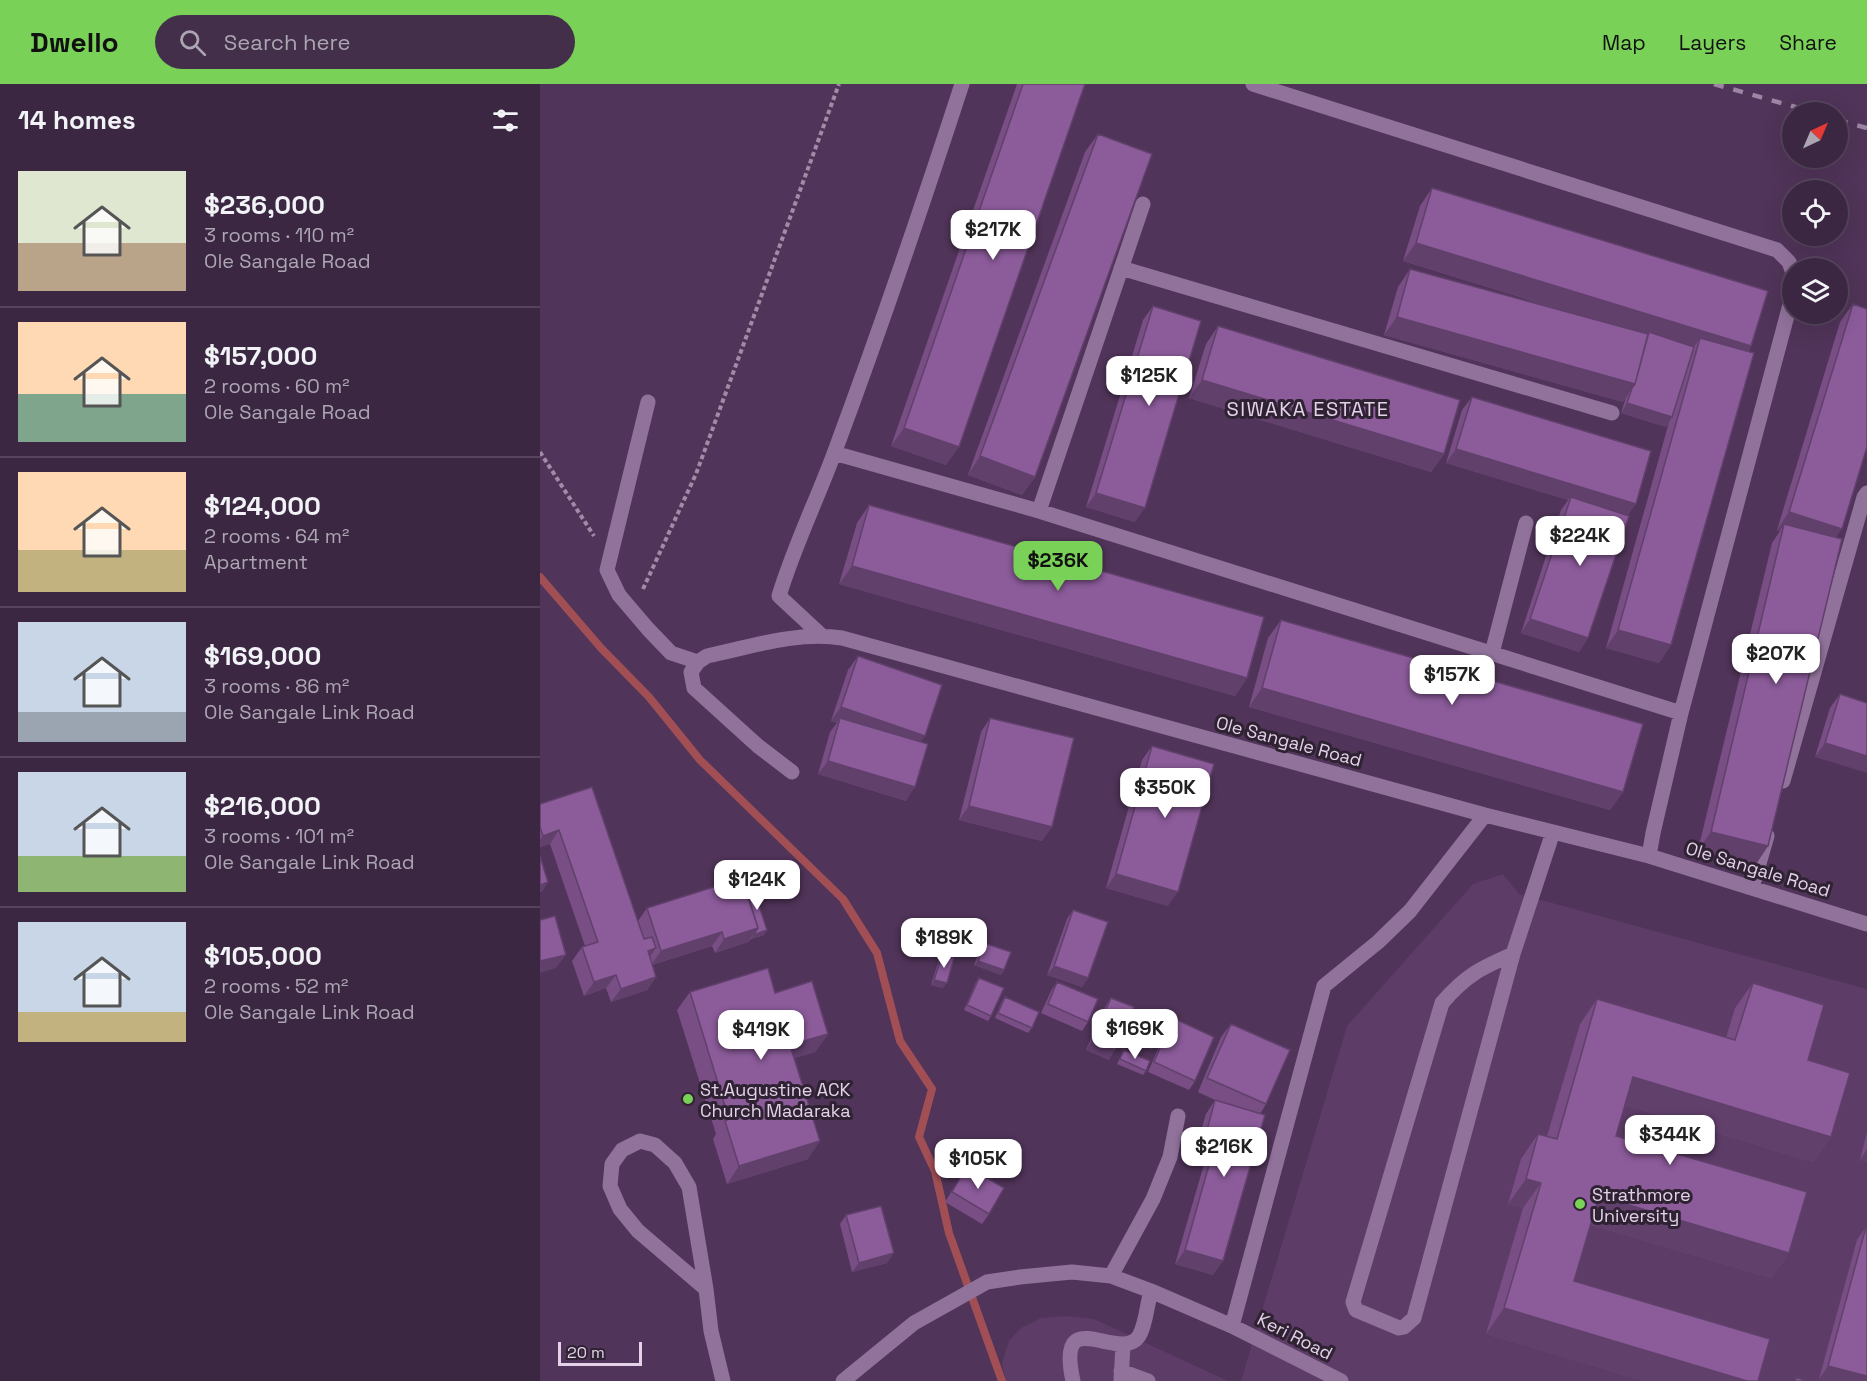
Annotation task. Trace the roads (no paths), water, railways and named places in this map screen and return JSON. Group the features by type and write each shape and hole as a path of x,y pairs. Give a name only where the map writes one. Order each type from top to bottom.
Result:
{"street":[{"path":"821,635 779,596 792,555 834,453 926,196 962,84"},
{"path":"1253,84 1777,250 1785,258"},
{"path":"1039,511 1143,204"},
{"path":"1122,267 1612,414"},
{"path":"1649,856 1681,713 1785,324"},
{"path":"648,402 607,570 619,595 671,653 698,663 691,672 694,688 758,746 792,772"},
{"path":"834,453 1039,511 1681,713"},
{"path":"1779,796 1867,493"},
{"path":"1492,654 1526,523"},
{"name":"Ole Sangale Road","path":"698,663 707,656 799,637 821,635 842,638 1485,815 1649,856 1867,924"},
{"path":"1232,1326 1324,986 1378,942 1410,911 1485,815"},
{"path":"1752,888 1772,819"},
{"path":"1514,954 1478,970 1457,985 1442,1003 1353,1302 1356,1310 1400,1328 1414,1318 1514,954 1553,832"},
{"path":"1111,1276 1153,1199 1170,1157 1178,1116"},
{"path":"706,1289 638,1230 620,1209 610,1186 612,1164 622,1150 640,1141 655,1145 675,1163 689,1187 706,1289 719,1378"},
{"name":"Keri Road","path":"843,1381 914,1323 987,1282 1072,1272 1111,1276 1150,1290 1232,1326 1341,1381"},
{"path":"1073,1381 1069,1351 1075,1342 1084,1338 1123,1345 1133,1342 1139,1336 1150,1290"},
{"path":"1123,1345 1121,1376 1148,1381"}],"waterway":[{"path":"540,577 601,648 649,697 700,760 843,899 877,953 900,1041 932,1089 919,1137 935,1171 949,1233 1002,1381"}],"railway":[{"path":"1714,84 1782,103"},
{"path":"1848,123 1867,128"}],"place":[{"name":"St.Augustine ACK Church Madaraka","path":"688,1099"},
{"name":"Strathmore University","path":"1580,1204"}],"district":[{"name":"SIWAKA ESTATE","path":"1308,409"}]}
